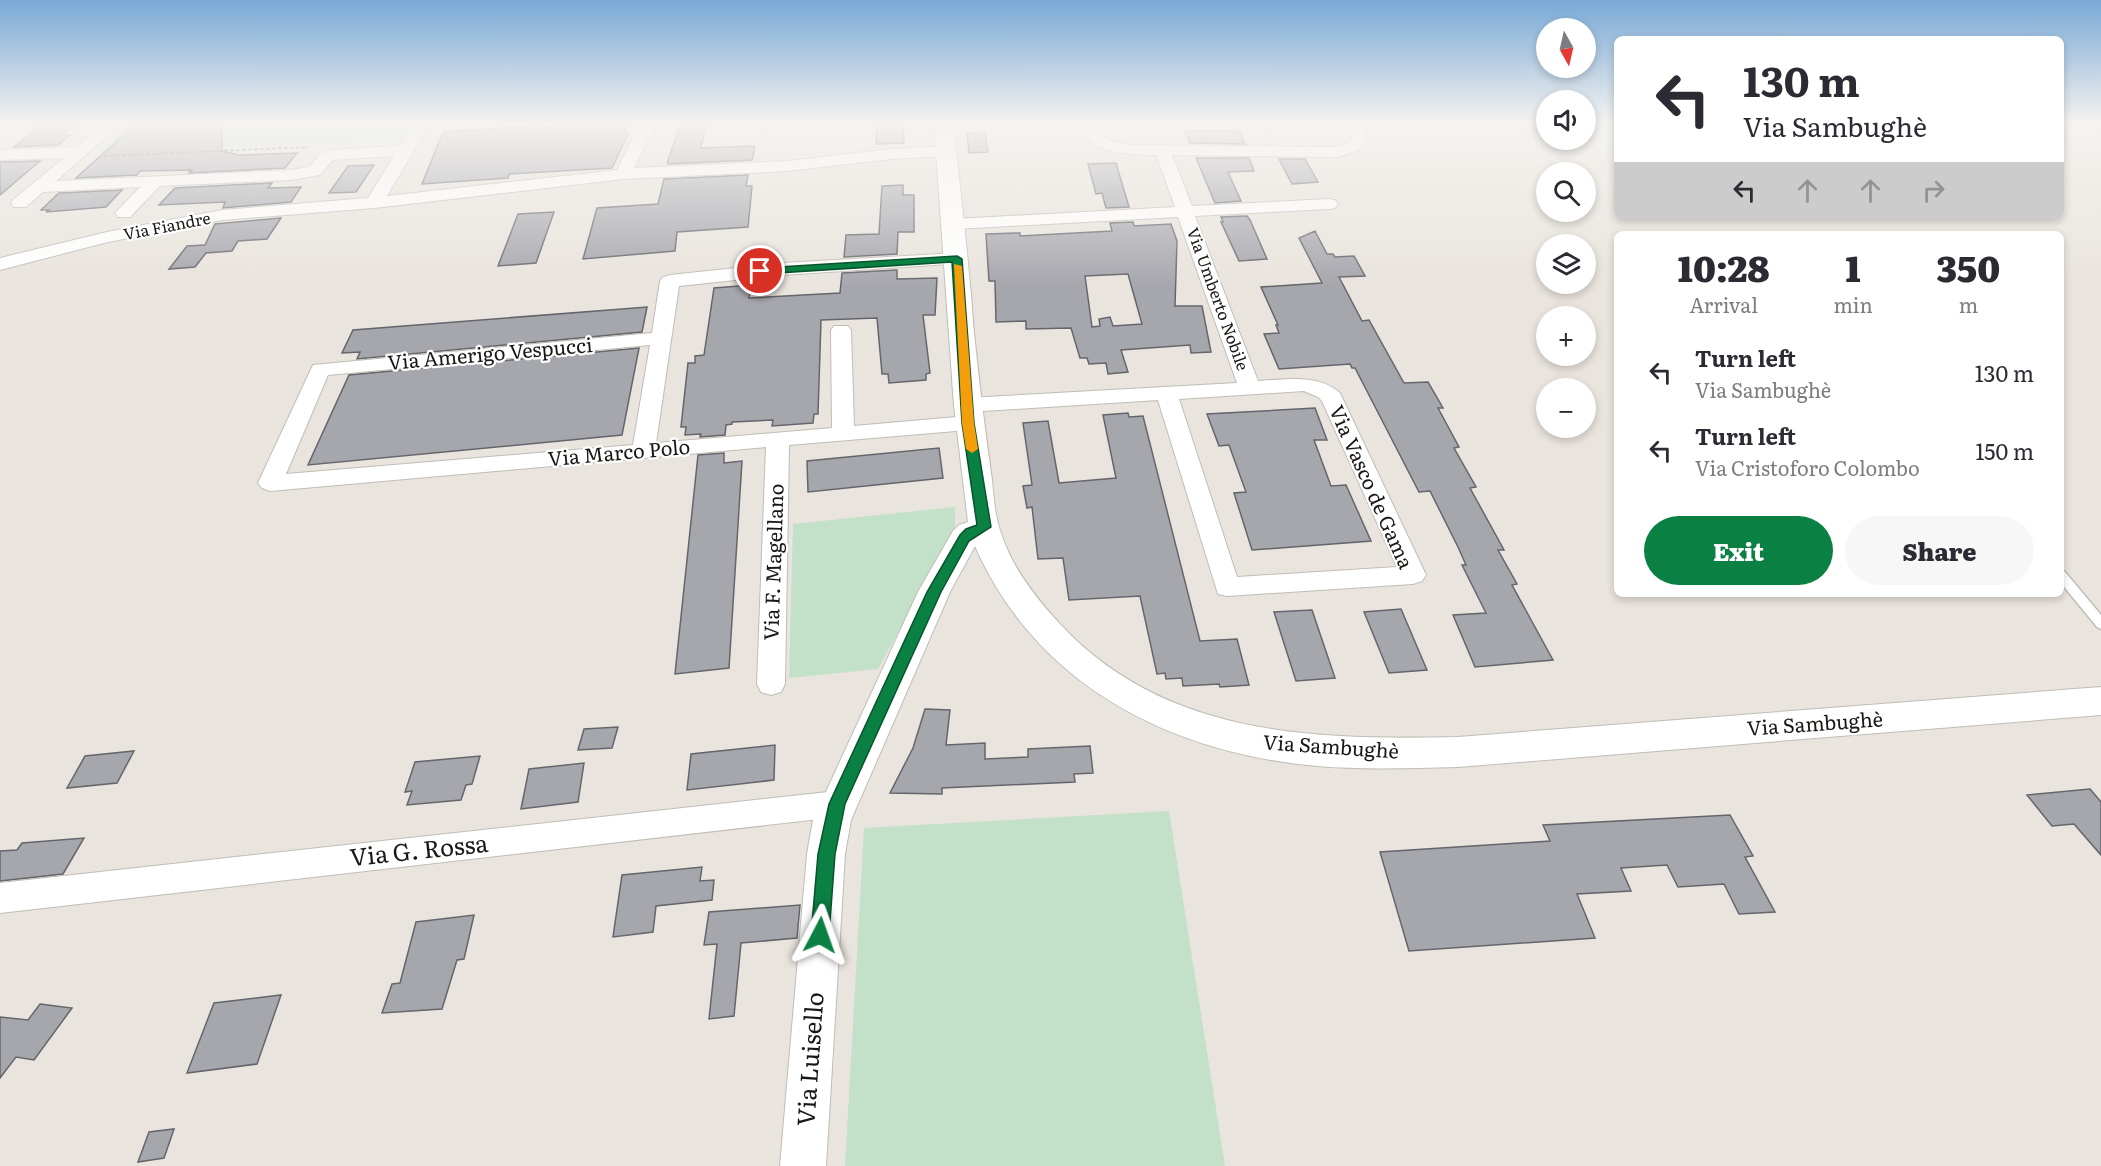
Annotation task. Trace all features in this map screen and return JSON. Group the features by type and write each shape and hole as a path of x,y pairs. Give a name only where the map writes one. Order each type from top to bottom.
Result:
{"street":[{"path":"20,203 50,178"},
{"path":"40,187 215,178"},
{"path":"374,202 388,178"},
{"name":"Via Fiandre","path":"0,264 167,224 222,215 374,202 584,178"},
{"name":"Via Sambughè","path":"949,178 955,224 968,414 984,527 996,557 1028,610 1063,650 1087,670 1163,714 1204,730 1296,749 1390,754 1458,752 2101,701"},
{"name":"Via Umberto Nobile","path":"1173,178 1249,387"},
{"path":"124,213 155,182"},
{"path":"955,224 1329,204"},
{"path":"643,452 670,281 783,269 957,259"},
{"path":"842,330 843,434"},
{"name":"Via Amerigo Vespucci","path":"270,483 320,369 660,338"},
{"name":"Via Vasco de Gama","path":"968,414 1166,392 1306,385 1326,392 1332,398 1413,575 1227,587 1166,392"},
{"name":"Via Marco Polo","path":"270,483 843,434 968,414"},
{"name":"Via F. Magellano","path":"771,684 778,439"},
{"name":"Via Luisello","path":"803,1166 826,854 837,804 934,592 964,538 970,532 984,527"},
{"name":"Via G. Rossa","path":"0,898 837,804"}],"lane":[{"path":"2064,579 2101,624"}],"green space":[{"path":"955,507 955,528 878,669 789,678 793,524"},
{"path":"1169,811 1225,1166 845,1166 864,828"}],"building":[{"path":"0,178 20,178 0,195"},
{"path":"339,178 365,178 356,192 329,193"},
{"path":"424,178 502,178 422,184"},
{"path":"747,178 746,186 752,186 748,227 677,232 675,251 583,259 597,208 658,204 664,179"},
{"path":"1092,178 1121,178 1129,207 1106,208 1102,193 1096,194"},
{"path":"1205,178 1231,178 1241,201 1215,203"},
{"path":"1289,178 1316,178 1318,182 1292,184"},
{"path":"272,183 268,188 301,187 291,202 223,208 225,202 159,205 175,188"},
{"path":"903,185 903,195 914,195 914,232 898,232 897,254 844,257 846,235 879,234 882,186"},
{"path":"122,190 106,207 46,212 49,210 41,210 59,193"},
{"path":"554,212 536,263 498,266 518,214"},
{"path":"1247,216 1267,259 1239,261 1221,222 1223,222 1221,217"},
{"path":"281,218 267,239 238,241 232,251 206,253 195,267 169,269 187,246 205,245 215,224"},
{"path":"1133,222 1134,226 1171,224 1177,241 1175,306 1202,306 1211,352 1191,353 1190,345 1121,350 1128,372 1108,374 1106,363 1089,364 1087,358 1080,358 1071,328 1026,329 1026,321 996,322 995,281 989,281 986,234 1020,233 1020,236 1112,231 1110,223","holes":["1128,274 1142,324 1113,326 1110,317 1099,319 1100,326 1092,327 1085,276"]},
{"path":"1315,231 1327,254 1333,254 1335,257 1354,256 1365,276 1339,277 1362,321 1369,320 1404,383 1428,382 1443,408 1438,408 1459,447 1454,448 1476,487 1470,488 1504,550 1498,550 1517,584 1512,585 1553,660 1475,667 1453,615 1486,613 1462,565 1466,565 1458,547 1430,491 1419,492 1355,368 1352,368 1350,364 1279,369 1264,334 1279,333 1276,325 1278,325 1261,287 1322,283 1299,238"},
{"path":"897,270 897,279 937,278 935,315 923,315 930,373 926,374 926,380 889,383 888,374 882,374 877,318 821,320 818,414 814,414 813,423 772,426 773,420 732,422 726,425 725,435 700,437 701,434 685,435 686,427 681,427 688,363 695,363 695,356 704,355 714,288 751,285 749,298 840,293 842,273"},
{"path":"647,307 642,332 357,359 360,352 342,353 353,330"},
{"path":"639,348 622,435 308,465 349,375"},
{"path":"1315,408 1327,440 1314,440 1331,486 1346,485 1371,541 1252,550 1234,493 1246,492 1229,445 1219,446 1207,414"},
{"path":"1128,413 1129,417 1143,416 1200,641 1237,639 1249,685 1183,686 1182,678 1166,679 1165,673 1157,674 1140,596 1069,600 1063,558 1038,559 1032,507 1027,508 1023,486 1032,485 1023,423 1048,421 1059,483 1116,478 1103,415"},
{"path":"939,448 943,478 808,492 807,461"},
{"path":"724,453 724,463 742,461 729,668 675,674 698,455"},
{"path":"1401,609 1427,670 1389,673 1364,612"},
{"path":"1312,610 1335,678 1296,681 1274,612"},
{"path":"925,709 950,710 946,745 985,743 985,759 1028,757 1028,749 1090,746 1093,773 1074,774 1075,782 942,788 942,794 890,793 913,748"},
{"path":"618,727 612,748 578,750 584,729"},
{"path":"775,745 774,780 687,790 691,754"},
{"path":"134,751 117,783 67,788 85,756"},
{"path":"480,756 472,784 466,785 461,800 407,805 412,791 405,792 415,762"},
{"path":"584,763 578,802 521,809 529,769"},
{"path":"2090,789 2101,802 2101,855 2074,824 2052,826 2027,795"},
{"path":"1730,815 1753,856 1745,857 1775,912 1739,914 1724,884 1678,887 1667,865 1621,868 1631,891 1577,894 1595,938 1409,951 1380,852 1550,841 1543,825"},
{"path":"84,838 63,874 0,881 0,851 17,850 22,843"},
{"path":"702,867 700,881 714,880 712,900 656,906 653,932 613,937 622,875"},
{"path":"800,905 797,938 741,943 734,1016 709,1019 717,944 704,945 709,912"},
{"path":"474,915 464,959 457,960 442,1009 382,1013 392,984 400,983 416,922"},
{"path":"281,995 257,1064 187,1073 214,1003"},
{"path":"40,1004 72,1008 34,1060 16,1057 0,1078 0,1017 28,1020"},
{"path":"174,1129 164,1158 138,1162 149,1132"}],"slow traffic":[{"path":"957,266 968,423 972,449"}],"route":[{"path":"760,271 957,259 968,423 984,527 970,532 964,538 934,592 837,804 826,854 820,935"}]}
